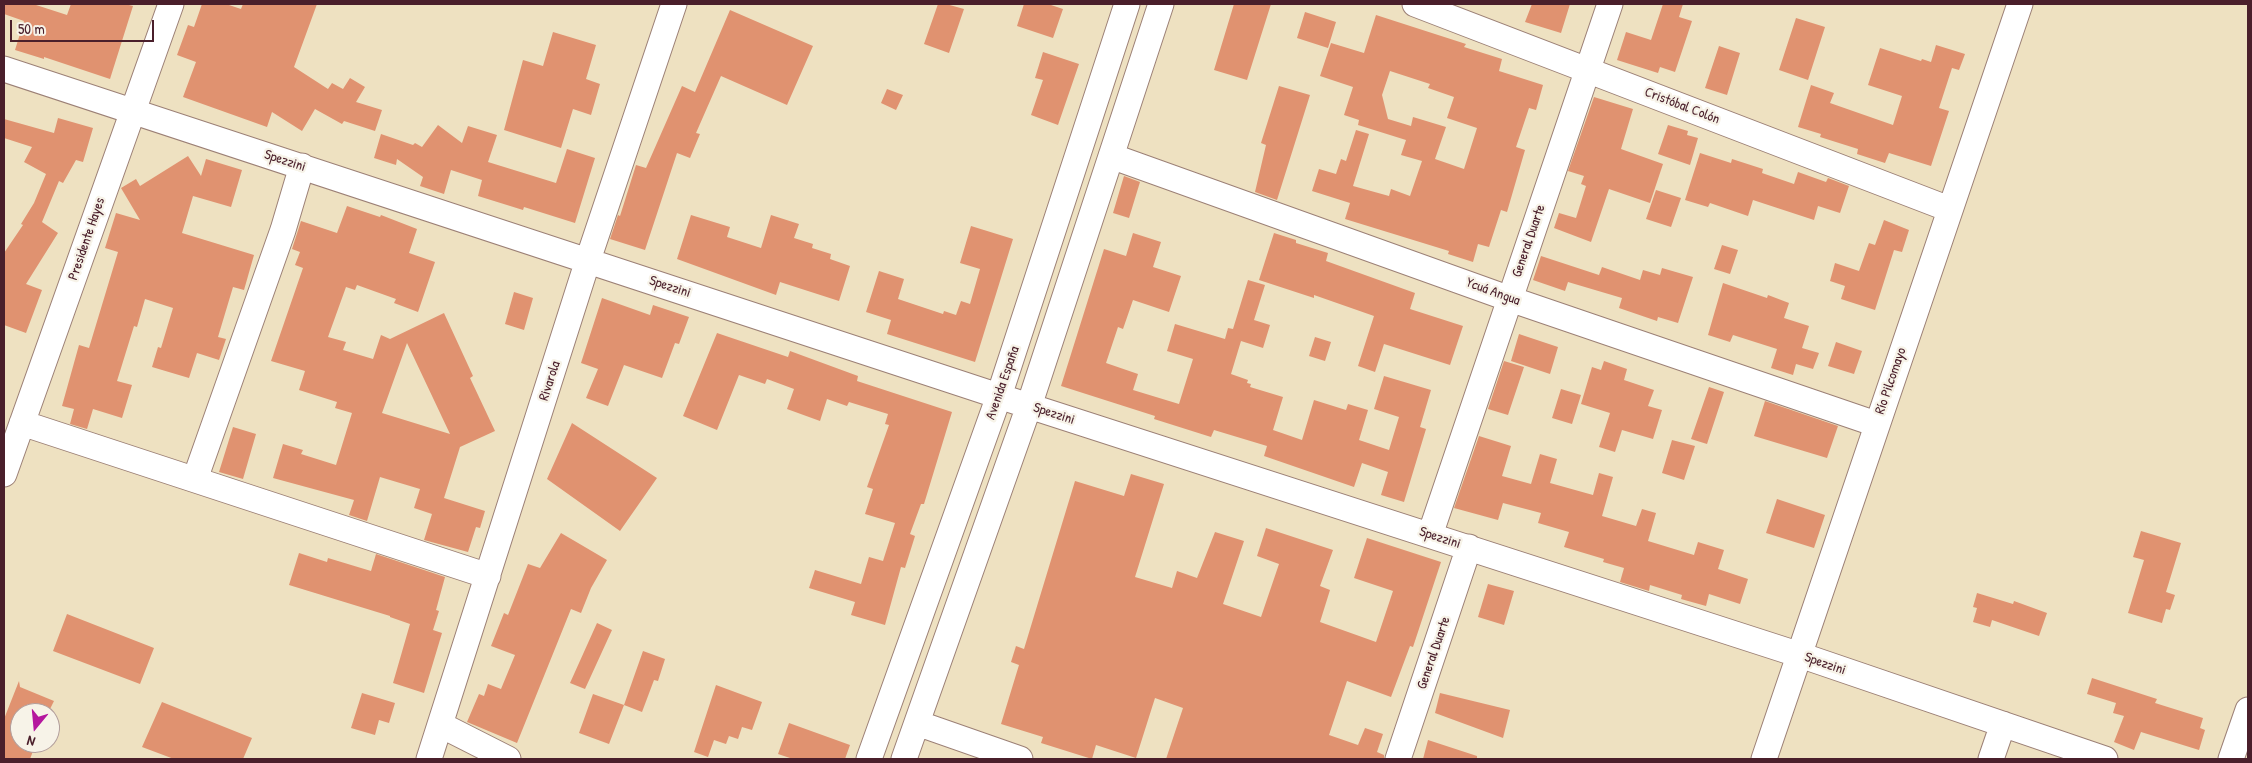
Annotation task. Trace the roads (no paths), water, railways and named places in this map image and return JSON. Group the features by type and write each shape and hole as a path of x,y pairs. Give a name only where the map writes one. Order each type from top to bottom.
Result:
{"street":[{"name":"Presidente Hayes","path":"4,474 132,111 172,4"},
{"name":"Avenida España","path":"869,759 999,396 1127,4"},
{"path":"904,759 1028,406 1161,4"},
{"name":"Cristóbal Colón","path":"1414,4 1949,209"},
{"name":"General Duarte","path":"1430,535 1610,4"},
{"name":"Río Pilcomayo","path":"1764,759 1876,424 2020,4"},
{"name":"Rivarola","path":"429,759 667,6"},
{"name":"Spezzini","path":"4,70 302,166 1028,406 1800,655 2105,759"},
{"name":"Ycuá Angua","path":"1111,156 1510,299 1876,424"},
{"path":"195,479 277,248 302,166"},
{"path":"22,423 488,576"},
{"name":"General Duarte","path":"1398,759 1469,547"},
{"path":"2231,759 2248,710"},
{"path":"917,723 1020,759"},
{"path":"1991,759 2003,724"},
{"path":"441,725 508,759"}]}
